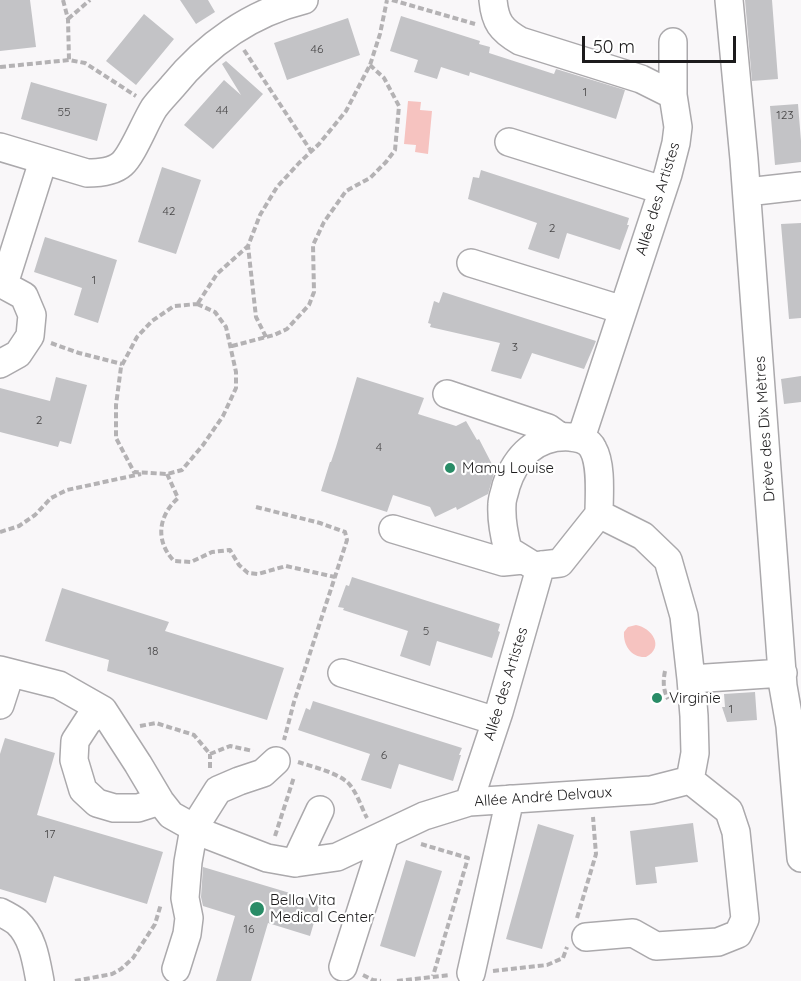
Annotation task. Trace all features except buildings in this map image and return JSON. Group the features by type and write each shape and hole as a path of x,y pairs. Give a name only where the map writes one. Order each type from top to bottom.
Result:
{"street":[{"path":"0,147 87,173 101,173 112,169 122,164 155,107 205,51 232,32 266,14 304,0"},
{"path":"493,0 495,16 500,26 520,41 642,79 673,95"},
{"name":"Drève des Dix Mètres","path":"729,0 789,682 790,726 801,858"},
{"name":"Allée des Artistes","path":"570,437 623,310 676,143 678,127 673,95 673,42"},
{"path":"509,142 662,190"},
{"path":"0,364 18,354 30,336 32,315 24,296 2,284 43,161"},
{"path":"747,192 801,186"},
{"path":"471,263 623,310"},
{"path":"393,529 503,562 560,563 599,514 600,472 593,448 548,428 447,394"},
{"path":"532,563 508,550 502,527 502,501 511,470 526,452 540,441 570,437"},
{"path":"576,935 633,933 656,946 718,942 738,934 745,919 736,832 729,811 690,780 695,753 691,679 684,616 668,560 643,536 599,514"},
{"name":"Allée des Artistes","path":"469,802 496,721 532,563"},
{"path":"0,705 5,672"},
{"name":"Allée André Delvaux","path":"5,672 59,686 103,710 160,801 171,814 205,834 267,858 295,863 338,857 424,816 469,802 651,790 690,780"},
{"path":"342,673 496,721"},
{"path":"691,679 789,682"},
{"path":"103,710 88,721 75,741 74,760 83,790 97,803 114,808 138,808 160,801"},
{"path":"176,969 187,934 189,918 185,898 194,828 218,790 262,773 285,760"},
{"path":"471,973 510,799"},
{"path":"295,863 320,810"},
{"path":"343,967 392,832"},
{"path":"0,912 16,920 28,935 40,981"}],"path":[{"path":"63,0 68,19 69,60"},
{"path":"68,19 90,0"},
{"path":"197,304 218,274 248,246 260,215 277,187 346,111 370,65 380,34 387,0"},
{"path":"392,0 507,33"},
{"path":"232,32 311,151"},
{"path":"0,67 69,60 85,63 155,107"},
{"path":"232,346 287,329 309,305 314,292 313,245 324,222 346,191 370,178 395,150 399,106 384,78 370,65"},
{"path":"248,246 256,317 266,337"},
{"path":"197,304 215,312 226,327 232,346 236,388 223,416 203,445 182,470 167,474 134,472 116,438 116,405 121,367 137,338 152,321 174,306 197,304"},
{"path":"30,336 79,353 122,364"},
{"path":"0,532 19,526 35,515 51,498 67,490 145,473"},
{"path":"167,474 178,498 169,506 162,519 161,532 166,553 174,561 191,562 212,552 230,550 239,566 248,573 258,574 286,566 335,577"},
{"path":"256,507 320,523 345,532 347,540 294,702 267,858"},
{"path":"397,981 547,965 563,958 576,935 596,854 592,794"},
{"path":"392,832 410,841 468,858 433,976"},
{"path":"75,981 112,974 121,969 133,958 155,924 162,902"}],"shaded area":[{"path":"408,101 421,102 420,110 432,111 428,154 415,152 416,145 404,144"},
{"path":"636,625 647,630 654,638 655,648 646,657 633,653 625,642 624,632 628,627"}],"place":[{"name":"Mamy Louise","path":"450,468"},
{"name":"Virginie","path":"657,698"},
{"name":"Bella Vita Medical Center","path":"257,909"}]}
